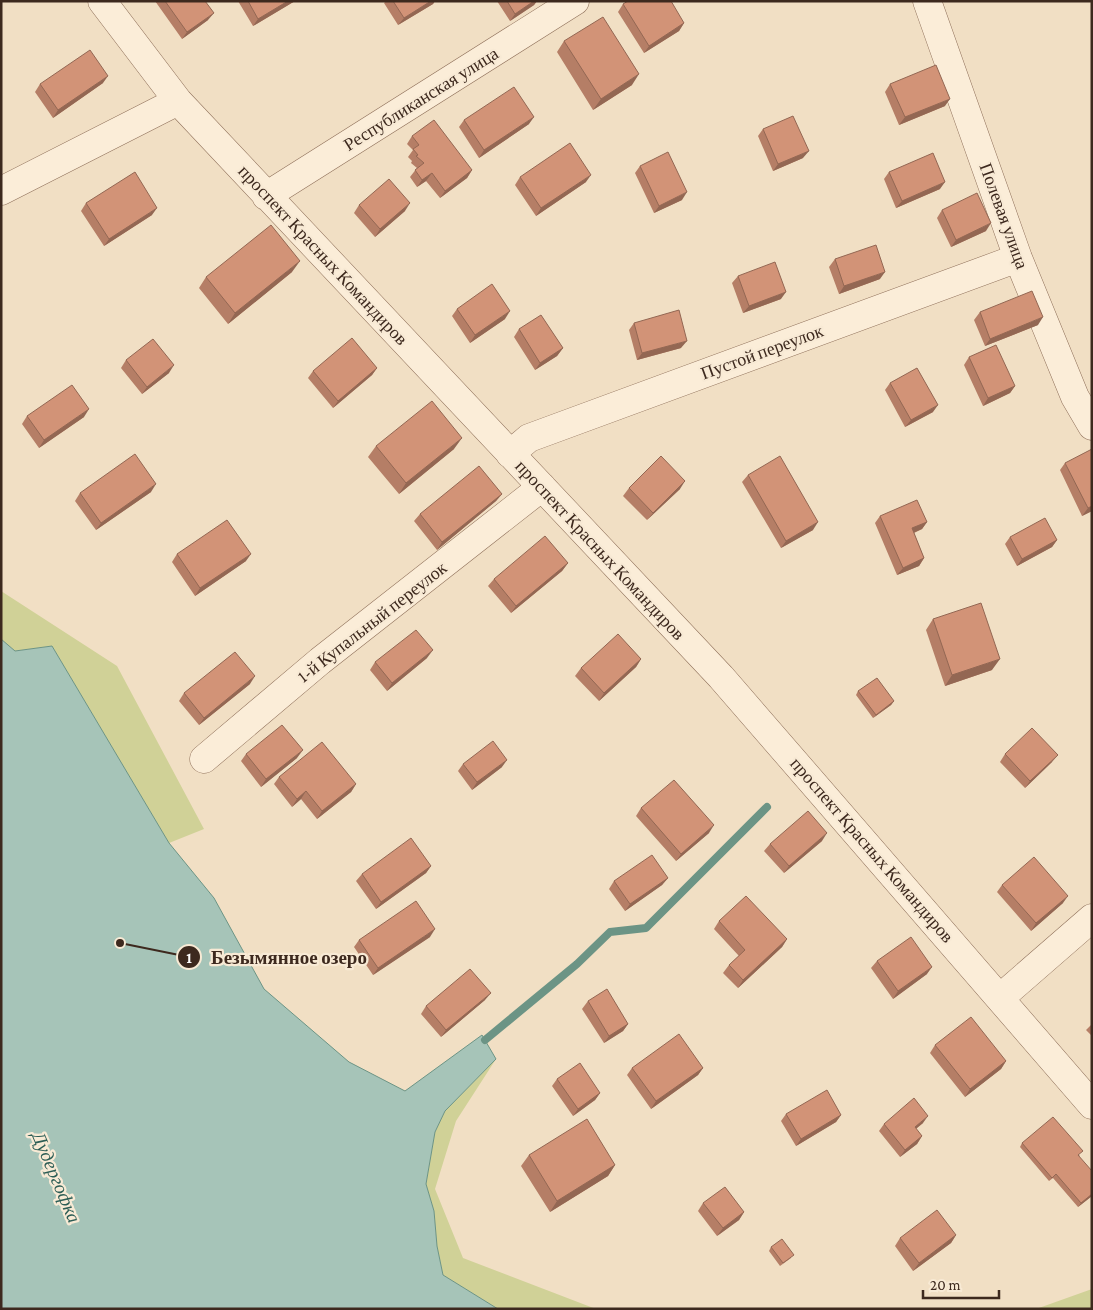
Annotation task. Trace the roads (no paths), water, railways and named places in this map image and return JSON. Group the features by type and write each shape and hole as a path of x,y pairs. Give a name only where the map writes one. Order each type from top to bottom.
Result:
{"street":[{"name":"проспект Красных Командиров","path":"102,1 178,100 266,196 720,677 1092,1106"},
{"name":"Республиканская улица","path":"266,196 575,1"},
{"name":"Полевая улица","path":"927,1 1018,258 1075,396 1092,426"},
{"path":"1,191 178,100"},
{"name":"Пустой переулок","path":"510,454 529,438 1018,258"},
{"name":"1-й Купальный переулок","path":"204,759 320,661 542,488"},
{"path":"1000,998 1092,918"}],"water":[{"name":"Дудергофка","path":"1,639 15,651 52,646 169,843 214,898 264,989 349,1062 405,1091 482,1035 496,1059 445,1111 435,1132 426,1184 434,1211 437,1246 443,1275 498,1309 1,1309"}],"waterway":[{"path":"485,1040 577,964 610,932 646,928 767,807"}],"place":[{"name":"Безымянное озеро","path":"120,943"}]}
